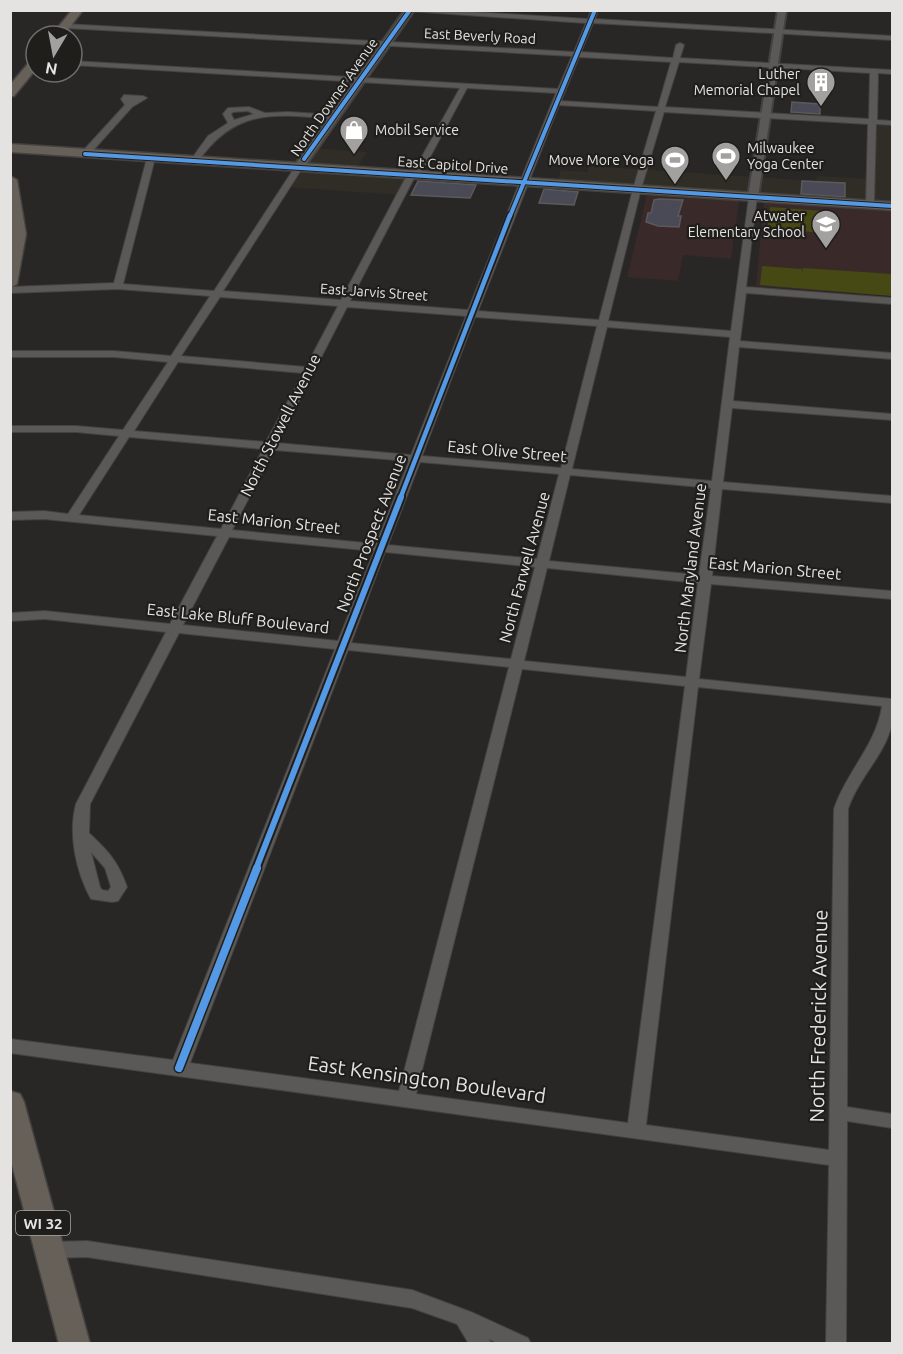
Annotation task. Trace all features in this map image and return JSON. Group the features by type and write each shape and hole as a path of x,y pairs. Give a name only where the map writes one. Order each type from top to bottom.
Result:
{"main road":[{"path":"67,24 78,10"},
{"path":"10,93 24,76"},
{"name":"East Capitol Drive","path":"10,148 892,206"},
{"path":"10,180 19,234 10,284"},
{"name":"WI 32","path":"10,1102 75,1344"}],"street":[{"path":"396,10 593,16 892,38"},
{"name":"North Maryland Avenue","path":"636,1130 753,197 782,10"},
{"name":"North Downer Avenue","path":"72,517 128,434 299,167 410,11"},
{"name":"North Prospect Avenue","path":"179,1068 472,313 593,16"},
{"name":"East Beverly Road","path":"84,27 892,72"},
{"name":"North Farwell Avenue","path":"406,1099 637,189 680,45"},
{"path":"84,64 465,86 661,109 892,123"},
{"path":"870,204 874,71"},
{"name":"North Stowell Avenue","path":"83,836 79,818 83,804 343,303 409,179 419,170 465,86"},
{"path":"84,154 129,105"},
{"path":"232,123 227,113 236,109 249,109 265,116"},
{"path":"194,161 212,136 232,123 288,114 335,117"},
{"path":"118,286 151,158"},
{"name":"East Jarvis Street","path":"10,290 118,286 603,323 892,356"},
{"path":"741,290 892,302"},
{"path":"10,354 114,354 308,370"},
{"path":"727,404 892,417"},
{"name":"East Olive Street","path":"10,429 76,429 892,500"},
{"name":"East Marion Street","path":"10,516 32,514 72,517 542,564 892,595"},
{"name":"East Lake Bluff Boulevard","path":"10,617 45,615 891,703"},
{"name":"North Frederick Avenue","path":"836,1344 841,809 850,784 885,732 891,703"},
{"name":"East Kensington Boulevard","path":"10,1046 838,1159"},
{"path":"838,1113 892,1120"},
{"path":"51,1251 87,1249 412,1299 464,1317 521,1344"},
{"path":"464,1317 481,1344"}],"shaded area":[{"path":"872,122 892,123 892,206 556,184 561,170 587,172 589,166 816,181 817,176 870,179"},
{"path":"311,148 367,152 355,170 414,175 400,195 287,187"},
{"path":"647,195 739,201 731,259 683,255 678,281 627,277"},
{"name":"Atwater Elementary School","path":"764,203 892,211 892,296 756,286"},
{"path":"770,207 825,211 824,233 774,229 768,226"},
{"path":"762,266 802,269 802,274 803,268 892,274 892,296 760,285"}],"building":[{"path":"792,102 820,104 820,114 791,112"},
{"path":"418,181 476,185 470,198 411,195"},
{"path":"802,181 845,183 845,197 801,194"},
{"path":"544,189 578,192 574,205 539,203"},
{"path":"654,200 683,200 678,216 681,216 679,227 658,226 646,222"}],"cycle path":[{"path":"304,159 410,10"},
{"path":"179,1068 517,197 595,10"},
{"path":"85,154 892,206"}],"place":[{"name":"Luther Memorial Chapel","path":"821,108"},
{"name":"Mobil Service","path":"354,156"},
{"name":"Milwaukee Yoga Center","path":"726,182"},
{"name":"Move More Yoga","path":"675,186"},
{"name":"Atwater Elementary School","path":"826,250"}]}
